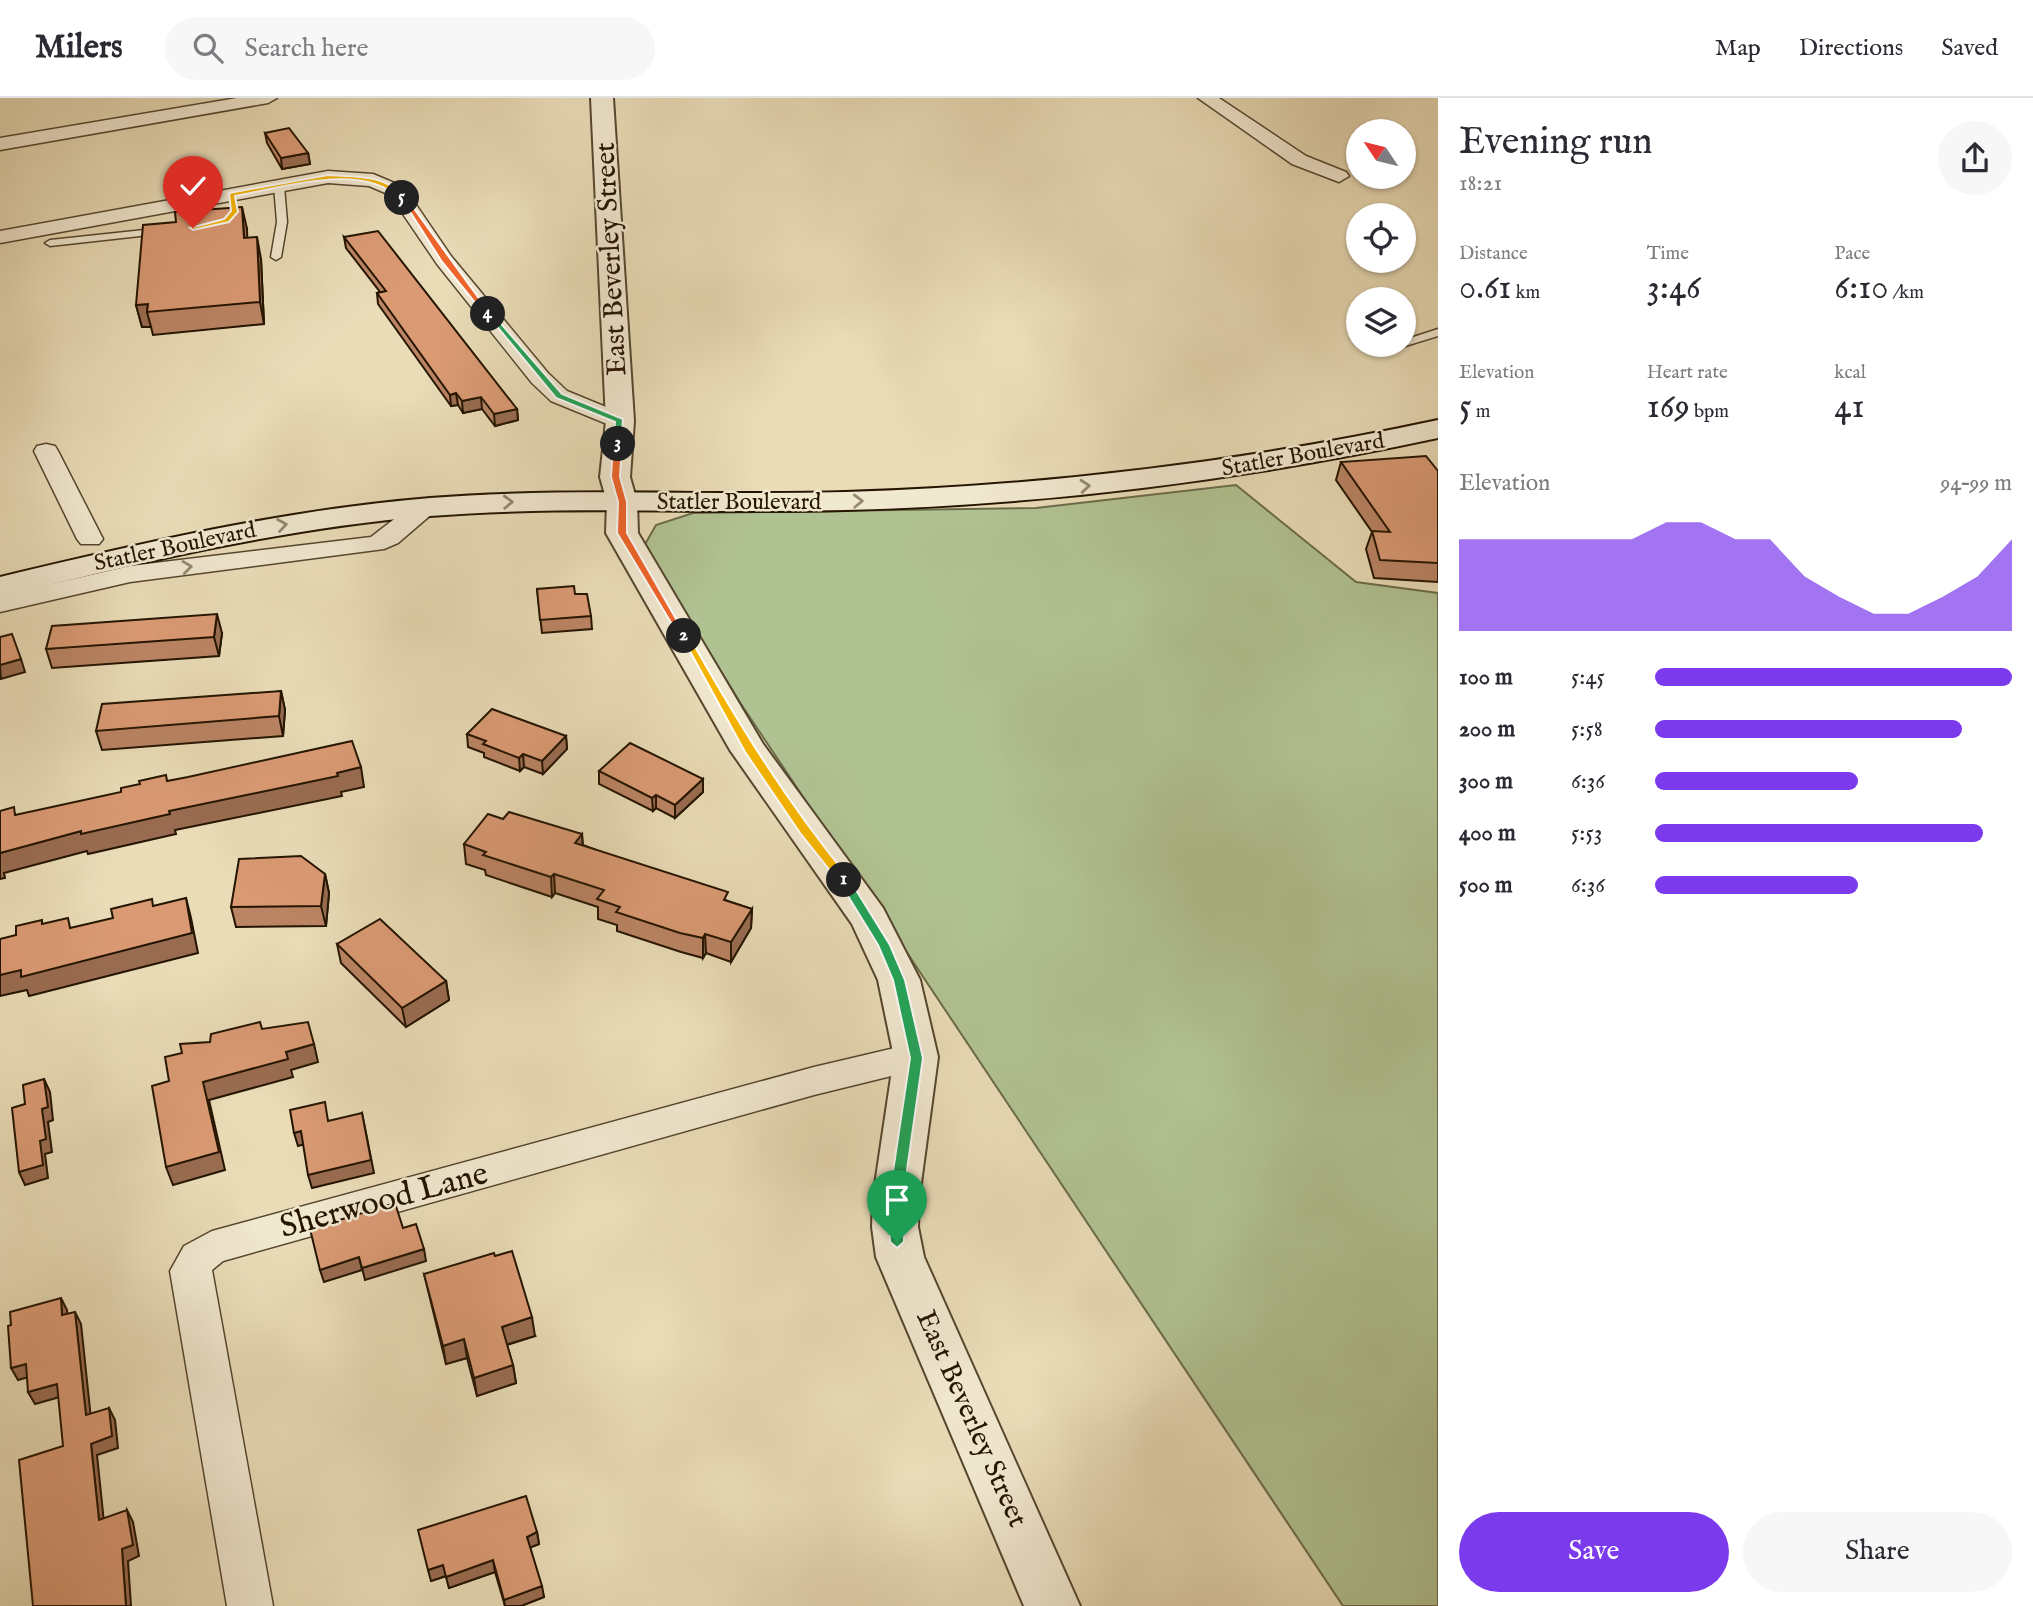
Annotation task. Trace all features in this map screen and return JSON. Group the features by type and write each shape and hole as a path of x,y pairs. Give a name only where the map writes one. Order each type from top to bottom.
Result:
{"main road":[{"name":"East Beverley Street","path":"602,98 608,165 620,421 619,489 622,533 678,625 726,714 804,830 858,901 884,945 904,998 916,1058 896,1198 895,1227 900,1257 1052,1606"},
{"name":"Statler Boulevard","path":"0,587 223,535 332,517 516,502 619,489 1036,467 1226,445 1438,404"},
{"name":"Statler Boulevard","path":"0,561 90,539 260,504 399,484 619,489 844,501 1041,490 1253,465 1438,429"}],"street":[{"path":"0,144 178,106 268,98"},
{"path":"1207,98 1299,160 1339,176"},
{"path":"0,237 232,199 279,186 334,177 376,181 398,192 444,260 540,378 559,396 620,421"},
{"path":"46,450 90,539"},
{"path":"0,604 130,574 375,544 397,534 408,518 425,508"},
{"name":"Sherwood Lane","path":"250,1606 190,1271 203,1253 212,1248 801,1085 916,1058"}],"lane":[{"path":"276,257 282,222 279,186"},
{"path":"50,243 171,229"},
{"path":"1416,339 1438,332"}],"green space":[{"path":"1236,485 1356,582 1438,593 1438,1606 1343,1606 741,704 644,546 656,525 693,513 1036,508"}],"building":[{"path":"289,128 308,153 281,158 265,133"},
{"path":"242,207 244,238 257,237 260,302 147,312 148,304 136,305 143,225 176,222 175,212"},
{"path":"378,231 517,409 494,414 481,397 462,401 456,393 450,395 377,293 386,291 344,237"},
{"path":"1426,456 1438,471 1438,563 1380,560 1372,531 1390,532 1341,462"},
{"path":"574,586 575,594 587,594 591,616 540,620 537,589"},
{"path":"217,614 214,637 46,649 52,626"},
{"path":"12,634 21,659 0,665 0,637"},
{"path":"281,691 279,716 96,731 102,704"},
{"path":"492,709 566,736 542,761 523,754 519,758 483,744 486,741 467,734"},
{"path":"352,741 361,767 337,773 338,776 169,811 170,814 81,834 81,831 0,853 0,811 14,807 15,815 121,792 121,788 140,784 139,781 166,775 167,781"},
{"path":"630,743 703,779 675,805 656,795 652,798 599,771"},
{"path":"509,812 582,834 575,843 728,892 724,900 752,909 731,942 705,934 703,938 680,933 616,912 620,907 597,899 604,890 554,874 551,877 483,855 486,852 464,844 488,814 503,819"},
{"path":"301,856 325,874 321,906 231,907 239,859"},
{"path":"186,898 192,933 21,977 21,970 0,975 0,939 16,935 16,926 68,918 70,928 113,918 111,909 152,899 153,906"},
{"path":"380,919 446,981 402,1008 337,944"},
{"path":"260,1022 262,1029 308,1022 314,1044 286,1052 288,1059 203,1082 219,1152 166,1167 152,1086 169,1081 165,1057 182,1053 180,1044 210,1042 211,1034"},
{"path":"44,1079 48,1107 42,1109 46,1139 40,1141 43,1165 19,1172 12,1108 25,1104 23,1085"},
{"path":"325,1102 328,1121 362,1113 371,1160 308,1175 301,1131 294,1133 290,1110"},
{"path":"395,1203 403,1228 416,1224 424,1249 362,1268 359,1257 320,1270 310,1229"},
{"path":"512,1251 532,1317 502,1327 513,1365 474,1378 464,1339 443,1346 424,1274 494,1253 495,1256"},
{"path":"61,1298 62,1315 75,1312 86,1415 109,1408 112,1436 91,1444 99,1520 127,1510 133,1545 122,1549 126,1606 33,1606 19,1460 63,1446 57,1384 28,1392 26,1364 11,1368 8,1326 11,1325 10,1312"},
{"path":"526,1496 537,1532 527,1537 542,1586 504,1600 493,1560 446,1577 443,1565 428,1570 418,1530"}],"route":[{"path":"193,228 226,221 235,212 232,195 328,177 364,178 388,185 398,192 444,260 540,378 559,396 572,403 620,421 615,477 622,502 622,533 629,548 678,625 748,750 869,918 899,980 916,1058 896,1198 897,1242"}]}
